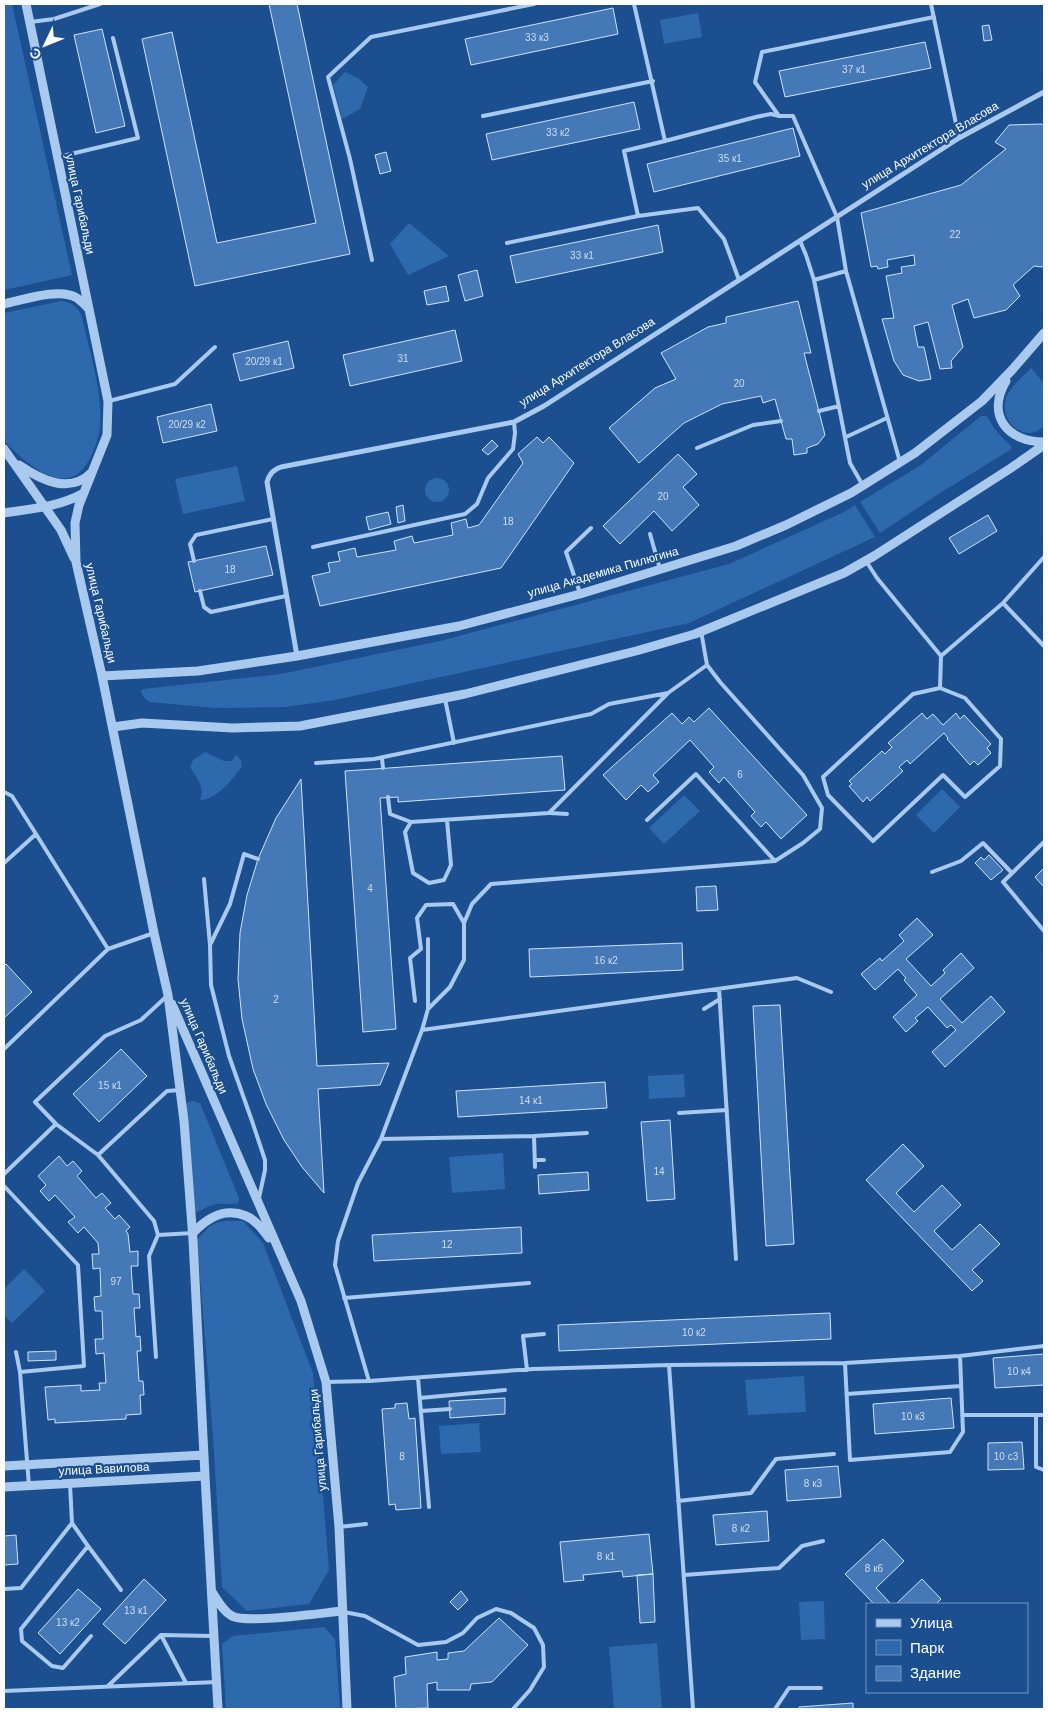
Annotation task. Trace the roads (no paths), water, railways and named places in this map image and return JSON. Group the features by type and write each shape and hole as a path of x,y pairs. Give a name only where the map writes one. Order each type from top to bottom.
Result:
{"street":[{"name":"улица Гарибальди","path":"26,4 108,401 107,435 79,505 75,523 76,562 113,727 168,995 184,1121 193,1233 218,1709"},
{"name":"улица Архитектора Власова","path":"297,656 267,482 269,474 274,470 281,467 514,422 544,406 960,138 1044,92"},
{"path":"4,304 64,293 76,298 89,309"},
{"name":"улица Академика Пилюгина","path":"102,676 198,671 297,656 459,626 580,594 744,542 786,525 863,486 900,463 982,401 1044,333"},
{"path":"1012,370 1002,388 998,402 998,412 1002,422 1023,440 1044,443"},
{"path":"113,727 142,723 233,728 300,726 444,698 636,651 701,631 844,573 866,561 1011,468 1044,443"},
{"path":"4,449 61,530 76,562"},
{"path":"12,460 29,472 55,483 76,483 86,478 94,470"},
{"path":"4,513 46,507 84,494"},
{"name":"улица Гарибальди","path":"168,995 302,1301 326,1382 339,1526 347,1709"},
{"name":"улица Гарибальди","path":"193,1233 214,1215 229,1213 246,1216 257,1224 276,1245"},
{"name":"улица Вавилова","path":"4,1466 204,1455"},
{"name":"улица Вавилова","path":"4,1487 205,1476"},
{"path":"212,1592 223,1609 233,1617 251,1620 342,1611"}],"lane":[{"path":"30,22 54,19 100,4"},
{"path":"372,260 350,159 328,77 371,37 534,4"},
{"path":"634,4 653,81 665,141"},
{"path":"931,4 960,138"},
{"path":"779,116 755,82 762,52 934,17"},
{"path":"58,157 138,138 113,38"},
{"path":"482,116 653,81"},
{"path":"638,216 624,151 756,117 771,114 793,116 837,217 846,271 900,463"},
{"path":"507,243 638,216 698,208 724,239 739,280"},
{"path":"800,241 814,280 850,463 863,486"},
{"path":"814,280 846,271"},
{"path":"108,401 175,384 215,347"},
{"path":"819,411 839,406"},
{"path":"846,437 887,418"},
{"path":"697,448 753,425 781,421"},
{"path":"313,546 465,514 477,504 488,478 514,449 514,422"},
{"path":"194,561 190,544 196,535 273,519"},
{"path":"580,594 566,552 591,528"},
{"path":"650,534 660,569"},
{"path":"941,656 1003,603 1044,558"},
{"path":"866,561 877,578 941,656 940,688"},
{"path":"200,591 204,607 211,612 286,596"},
{"path":"1003,603 1044,646"},
{"path":"428,1009 450,987 464,960 464,923 472,904 491,884 775,861 803,844 820,829 822,808 803,775 707,665 701,631"},
{"path":"549,813 668,693 707,665"},
{"path":"940,688 965,698 1001,740 1000,766 965,797 942,774 873,841 828,795 823,778 913,694 940,688"},
{"path":"316,763 382,758 591,714 609,704 668,693"},
{"path":"444,698 454,743"},
{"path":"382,758 383,768"},
{"path":"647,820 696,774 775,861"},
{"path":"4,792 12,796 108,949"},
{"path":"388,797 390,814 411,822 549,813 567,814"},
{"path":"411,822 405,832 413,872 429,883 444,880 451,866 447,820"},
{"path":"4,863 36,834"},
{"path":"1044,842 1002,882 1044,931"},
{"path":"932,872 961,861 984,843 1012,873"},
{"path":"210,944 230,904 244,854 258,860"},
{"path":"204,879 210,944 211,985 227,1047 265,1160 265,1170 258,1203"},
{"path":"415,1001 410,958 421,949 417,918 426,905 453,904 464,923"},
{"path":"4,1049 108,949 154,933"},
{"path":"369,1381 335,1265 338,1241 358,1183 381,1138 422,1030 428,1009 428,939"},
{"path":"422,1030 797,978 831,992"},
{"path":"719,989 736,1259"},
{"path":"156,1356 148,1256 158,1235 154,1221 98,1155 56,1124 35,1102 105,1036 141,1020 168,995"},
{"path":"704,1009 720,999"},
{"path":"98,1155 167,1091 180,1090"},
{"path":"679,1113 727,1110"},
{"path":"4,1174 56,1124"},
{"path":"381,1138 534,1136 587,1133"},
{"path":"534,1136 535,1166"},
{"path":"535,1160 544,1160"},
{"path":"4,1186 78,1265 84,1366 20,1372"},
{"path":"158,1235 193,1233"},
{"path":"344,1298 529,1283"},
{"path":"527,1370 523,1336 544,1334"},
{"path":"326,1382 369,1381 527,1370 669,1365 845,1363 960,1356 1044,1346"},
{"path":"16,1352 20,1372 29,1486"},
{"path":"845,1363 850,1460 950,1452 963,1432 960,1356"},
{"path":"669,1365 693,1709"},
{"path":"418,1378 430,1507"},
{"path":"847,1394 961,1386"},
{"path":"420,1398 505,1390"},
{"path":"421,1411 450,1409"},
{"path":"962,1414 1044,1415"},
{"path":"1036,1415 1036,1467 1044,1470"},
{"path":"678,1502 751,1493 776,1459 834,1454"},
{"path":"70,1484 72,1523 121,1590"},
{"path":"4,1588 21,1588 72,1523"},
{"path":"339,1526 366,1524"},
{"path":"684,1575 779,1568 802,1546 823,1542"},
{"path":"88,1546 20,1629 22,1641 52,1666 63,1668 91,1636"},
{"path":"342,1611 366,1616 418,1645 446,1642 463,1633 477,1618 496,1609 511,1613 534,1628 543,1646 544,1668 530,1690 513,1709"},
{"path":"107,1687 162,1634 215,1636"},
{"path":"162,1634 186,1683"},
{"path":"4,1692 217,1682"},
{"path":"775,1709 789,1688 821,1688"}]}
